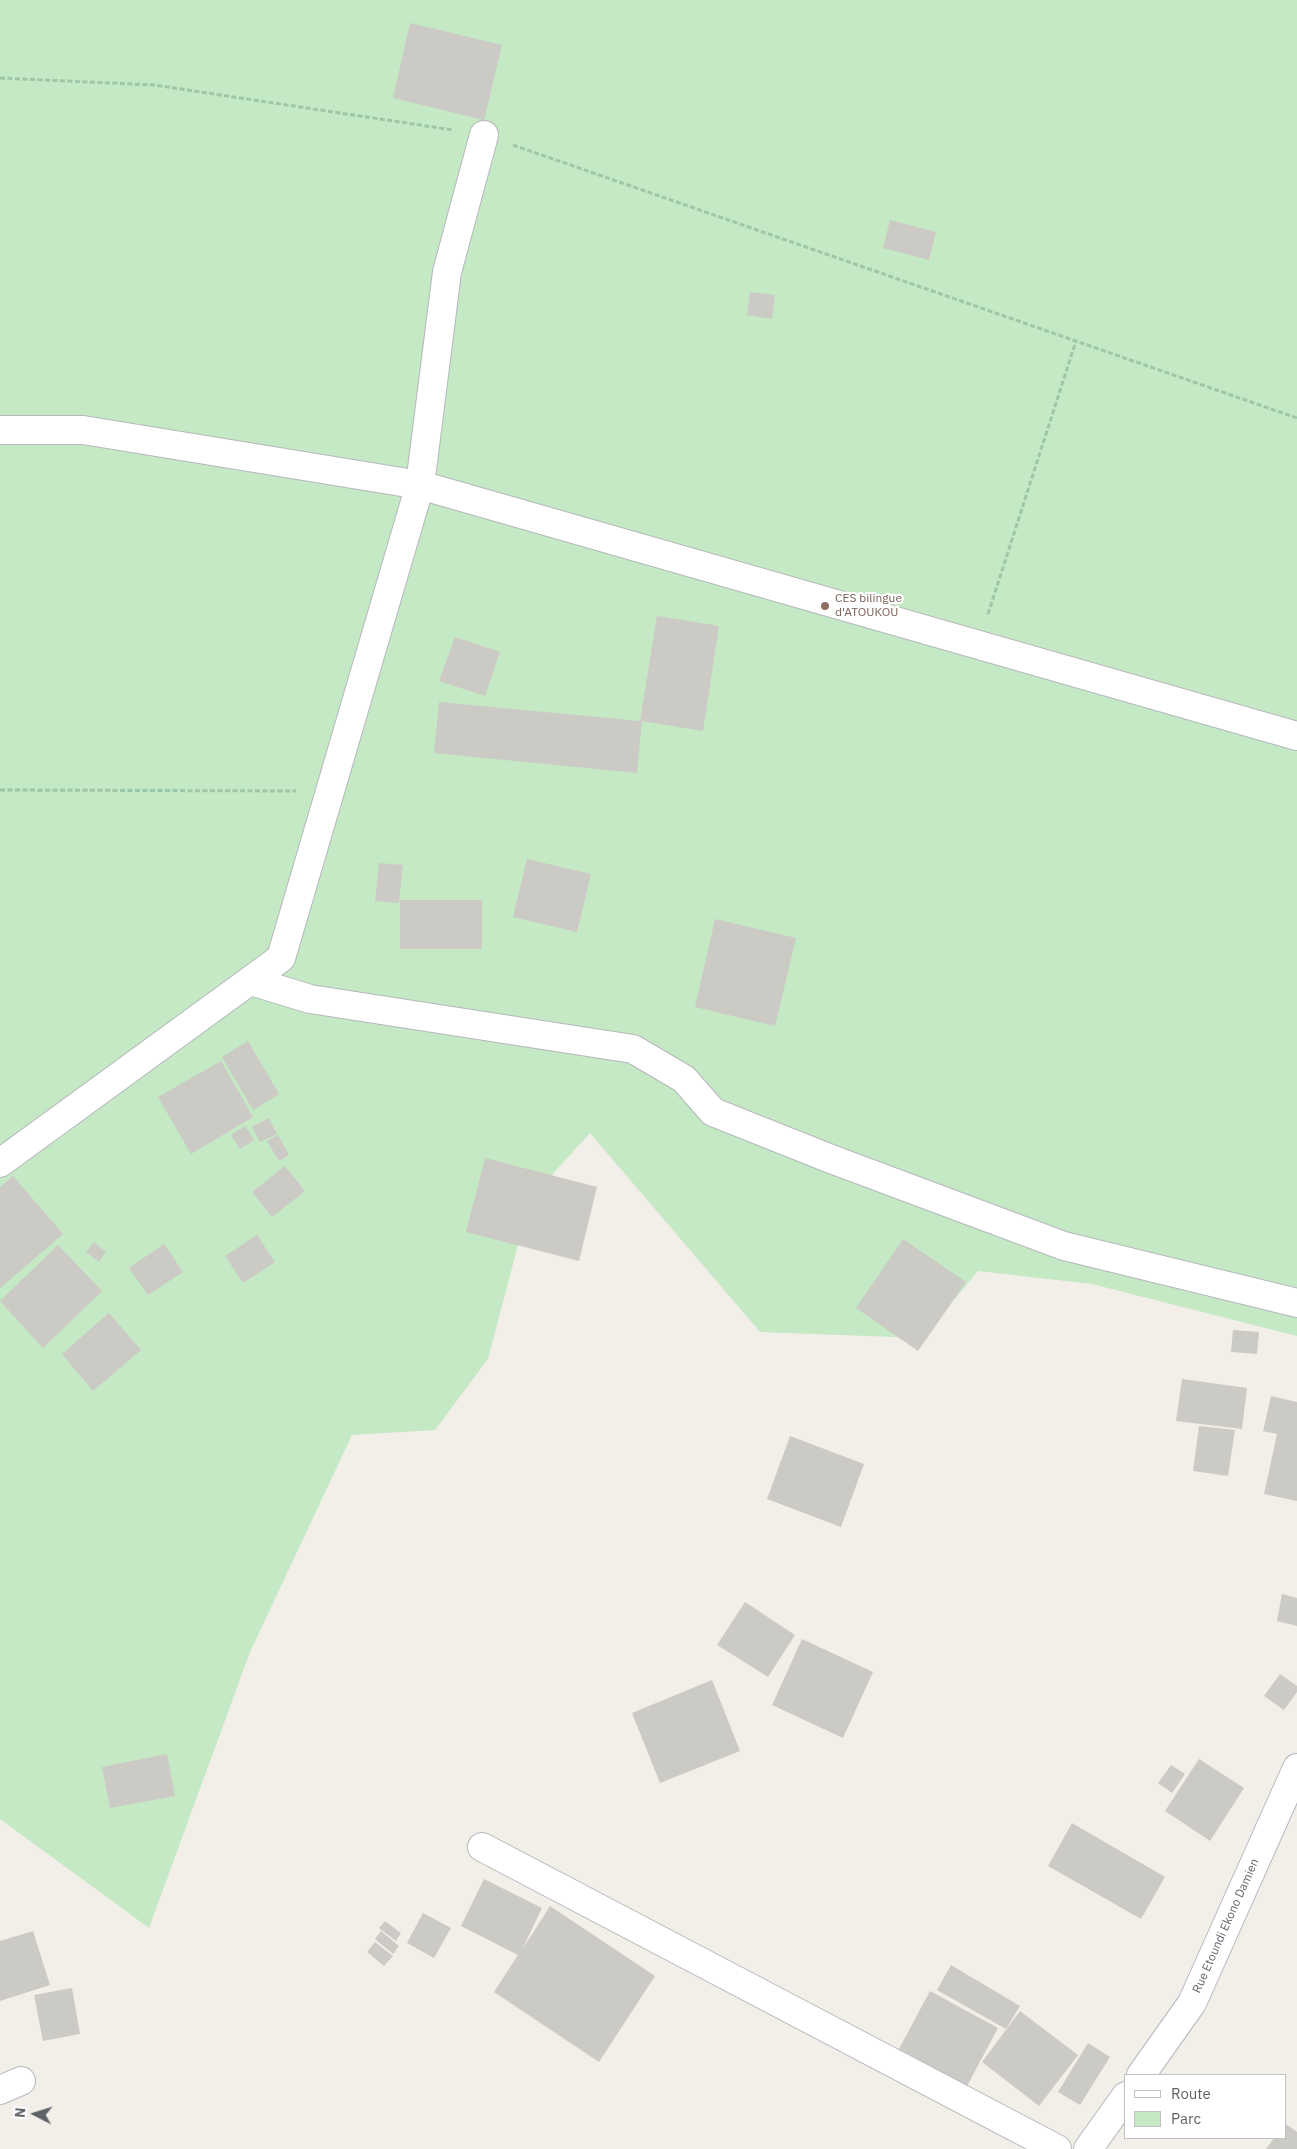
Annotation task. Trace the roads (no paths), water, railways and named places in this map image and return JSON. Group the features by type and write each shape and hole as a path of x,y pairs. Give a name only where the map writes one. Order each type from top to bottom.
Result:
{"street":[{"path":"0,1163 282,958 420,485 447,272 484,135"},
{"path":"0,430 83,430 420,485 1297,736"},
{"path":"250,980 310,999 634,1049 684,1079 713,1112 831,1159 1064,1246 1297,1303"},
{"name":"Rue Etoundi Ekono Damien","path":"1142,2074 1192,2003 1297,1768"},
{"path":"482,1847 1057,2149"},
{"path":"1088,2149 1124,2099"}],"place":[{"name":"CES bilingue d'ATOUKOU","path":"825,606"}]}
